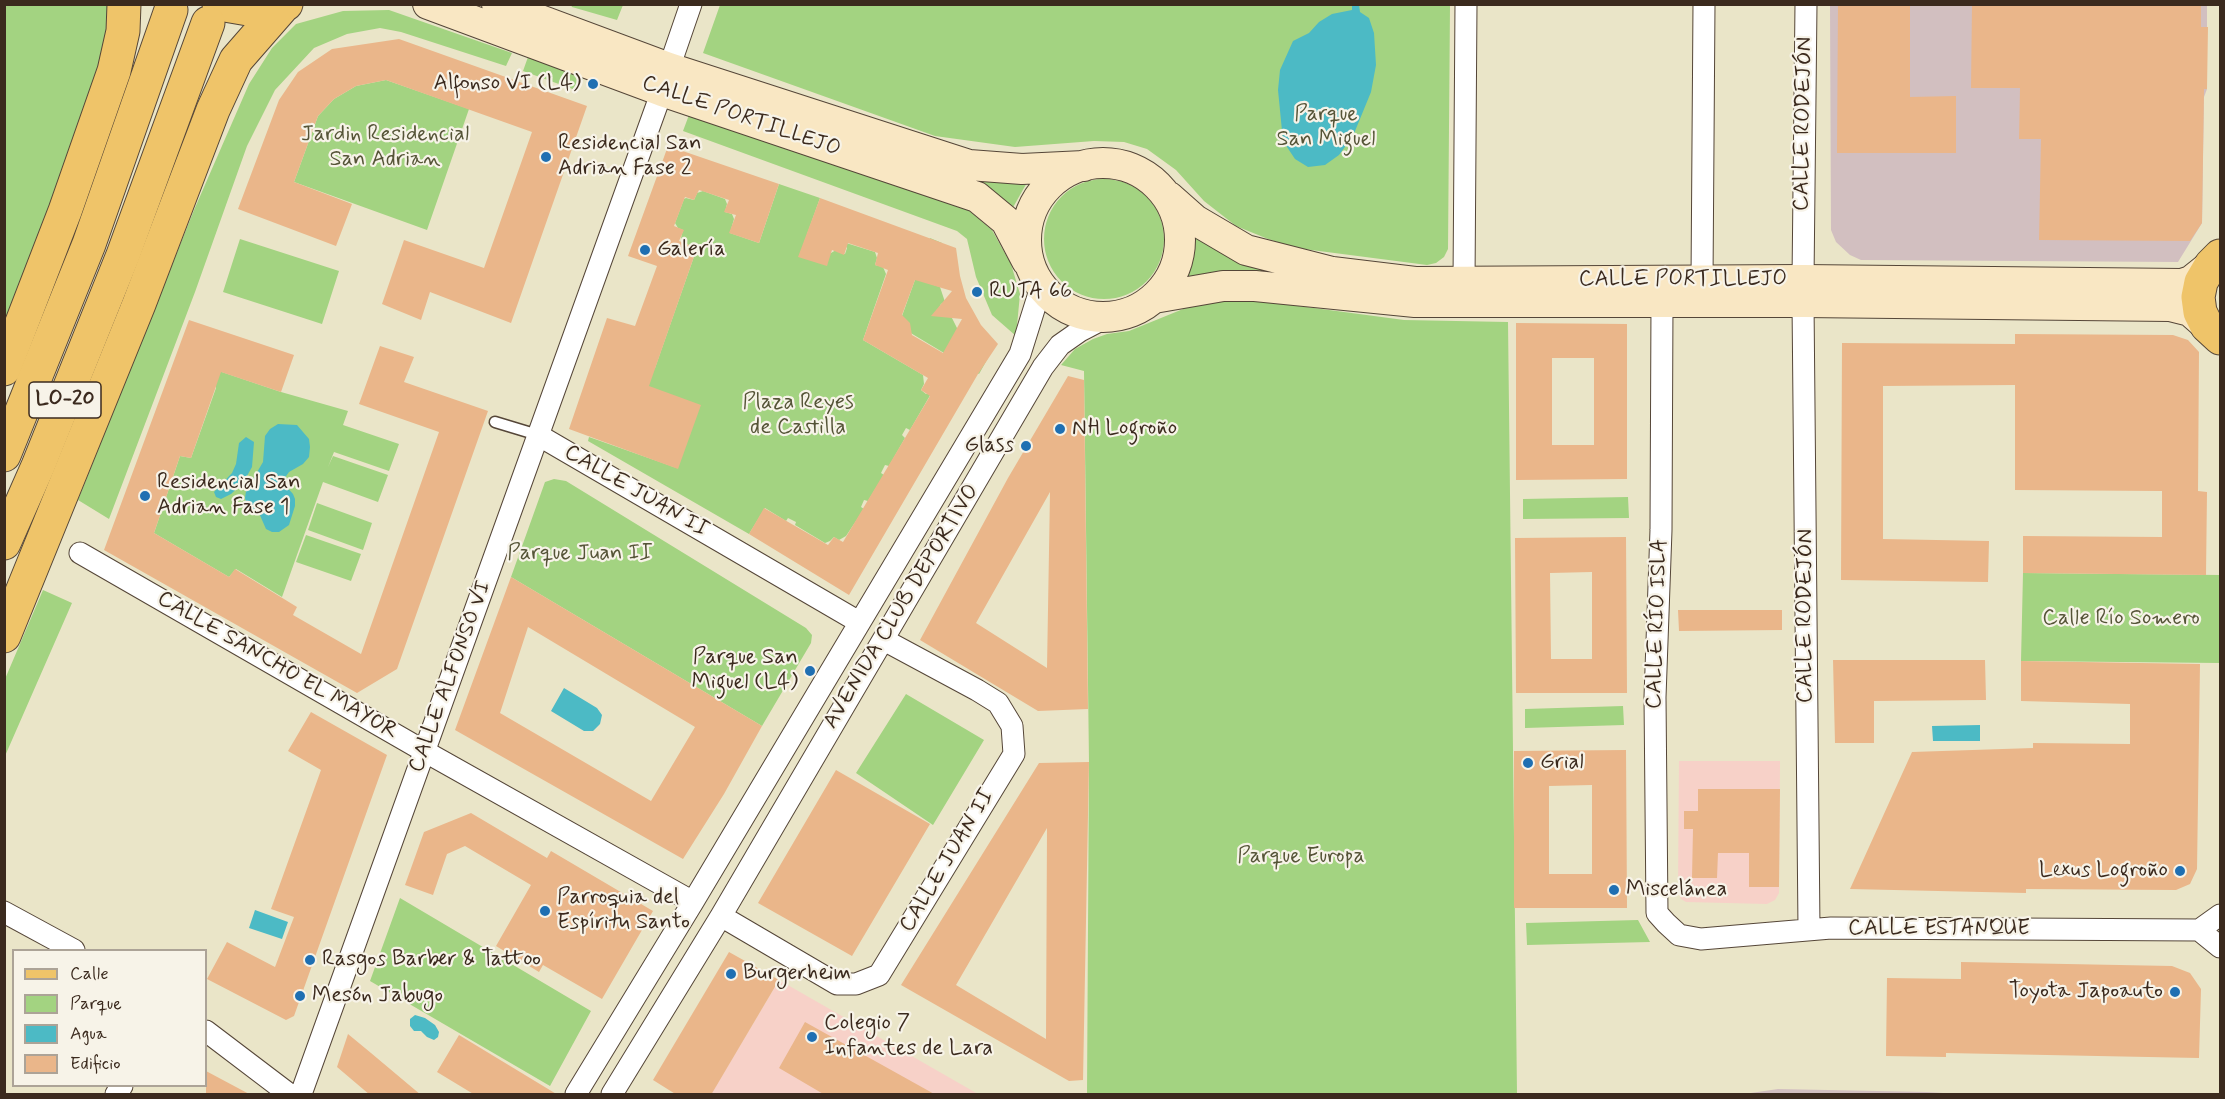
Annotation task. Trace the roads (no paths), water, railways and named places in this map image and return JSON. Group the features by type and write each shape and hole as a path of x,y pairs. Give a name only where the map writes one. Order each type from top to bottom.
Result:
{"main road":[{"path":"4,369 65,211 114,71 123,31 124,4"},
{"name":"CALLE PORTILLEJO","path":"428,4 665,79 969,165 1022,170 1084,166"},
{"name":"CALLE PORTILLEJO","path":"497,4 665,79 977,197 1006,221 1034,274"},
{"path":"214,14 275,7"},
{"path":"4,636 139,304 213,110 236,60 275,7"},
{"name":"LO-20","path":"4,455 89,244 171,10"},
{"name":"LO-20","path":"4,543 38,466 123,255 214,14"},
{"path":"1108,162 1141,171 1161,187 1169,197 1177,216 1181,247 1172,277 1154,298 1134,312 1122,317 1105,318 1067,308 1056,301 1034,274 1026,234 1034,205 1057,178 1084,166 1108,162"},
{"name":"CALLE PORTILLEJO","path":"1169,197 1196,220 1246,250 1332,272 1414,282 1465,268 1702,280 1803,291 2170,306 2190,311 2217,336"},
{"path":"2216,261 2201,282 2198,297 2200,312 2217,336"},
{"name":"CALLE PORTILLEJO","path":"1154,298 1223,286 1256,286 1415,302 1662,303 1803,291 2182,284 2192,281 2216,261"}],"street":[{"name":"CALLE ALFONSO VI","path":"301,1095 690,4"},
{"path":"1465,268 1466,4"},
{"path":"1702,280 1704,4"},
{"name":"CALLE RODEJÓN","path":"1806,4 1803,291 1809,929"},
{"name":"AVENIDA CLUB DEPORTIVO","path":"576,1095 1020,354 1034,274"},
{"name":"CALLE RÍO ISLA","path":"1662,303 1661,530 1655,697 1657,913 1679,935"},
{"name":"AVENIDA CLUB DEPORTIVO","path":"612,1095 721,916 1043,367 1060,345 1105,318"},
{"name":"CALLE JUAN II","path":"538,435 859,622"},
{"name":"CALLE SANCHO EL MAYOR","path":"80,553 424,752 693,902"},
{"name":"CALLE JUAN II","path":"721,916 837,984 856,984 879,975 1014,754 1012,726 998,703 884,640"},
{"name":"AVENIDA CLUB DEPORTIVO","path":"721,916 722,854"},
{"path":"4,912 70,949"},
{"path":"2220,915 2199,930 2220,947"},
{"name":"CALLE ESTANQUE","path":"1679,935 1701,939 1809,929 2199,930"},
{"path":"207,1032 289,1095"}],"lane":[{"path":"495,422 538,435"}],"water":[{"path":"1352,5 1359,5 1360,12 1369,18 1374,33 1376,65 1371,92 1353,136 1339,155 1325,165 1308,167 1295,159 1283,141 1278,90 1280,70 1293,41 1309,33 1319,22 1332,14 1352,10"},
{"path":"278,424 297,425 309,439 310,447 309,457 303,464 289,472 284,479 285,485 295,499 289,525 279,532 272,532 266,529 259,513 247,505 245,498 246,491 263,462 265,436"},
{"path":"246,437 254,442 252,467 243,483 231,494 221,499 216,497 214,492 232,473 236,464 239,443"},
{"path":"564,688 597,708 602,715 600,724 593,731 584,731 551,711"},
{"path":"1980,725 1980,741 1933,741 1932,726"},
{"path":"255,910 288,922 282,939 249,928"},
{"path":"415,1015 435,1025 439,1032 438,1037 434,1040 421,1031 414,1031 410,1026 410,1019"}],"place":[{"name":"Alfonso VI (L4)","path":"593,84"},
{"name":"Residencial San Adrian Fase 2","path":"546,157"},
{"name":"Galería","path":"645,250"},
{"name":"RUTA 66","path":"977,292"},
{"name":"NH Logroño","path":"1060,429"},
{"name":"Glass","path":"1026,446"},
{"name":"Residencial San Adrian Fase 1","path":"145,496"},
{"name":"Parque San Miguel (L4)","path":"810,671"},
{"name":"Grial","path":"1528,763"},
{"name":"Lexus Logroño","path":"2180,871"},
{"name":"Miscelánea","path":"1614,890"},
{"name":"Parroquia del Espíritu Santo","path":"545,911"},
{"name":"Rasgos Barber & Tattoo","path":"310,960"},
{"name":"Burgerheim","path":"731,974"},
{"name":"Toyota Japoauto","path":"2175,992"},
{"name":"Mesón Jabugo","path":"300,996"},
{"name":"Colegio 7 Infantes de Lara","path":"812,1037"}],"park label":[{"name":"Parque San Miguel","path":"1326,128"},
{"name":"Jardin Residencial San Adrian","path":"385,148"},
{"name":"Plaza Reyes de Castilla","path":"798,416"},
{"name":"Parque Juan II","path":"580,554"},
{"name":"Calle Río Somero","path":"2121,619"},
{"name":"Parque Europa","path":"1301,857"}]}
